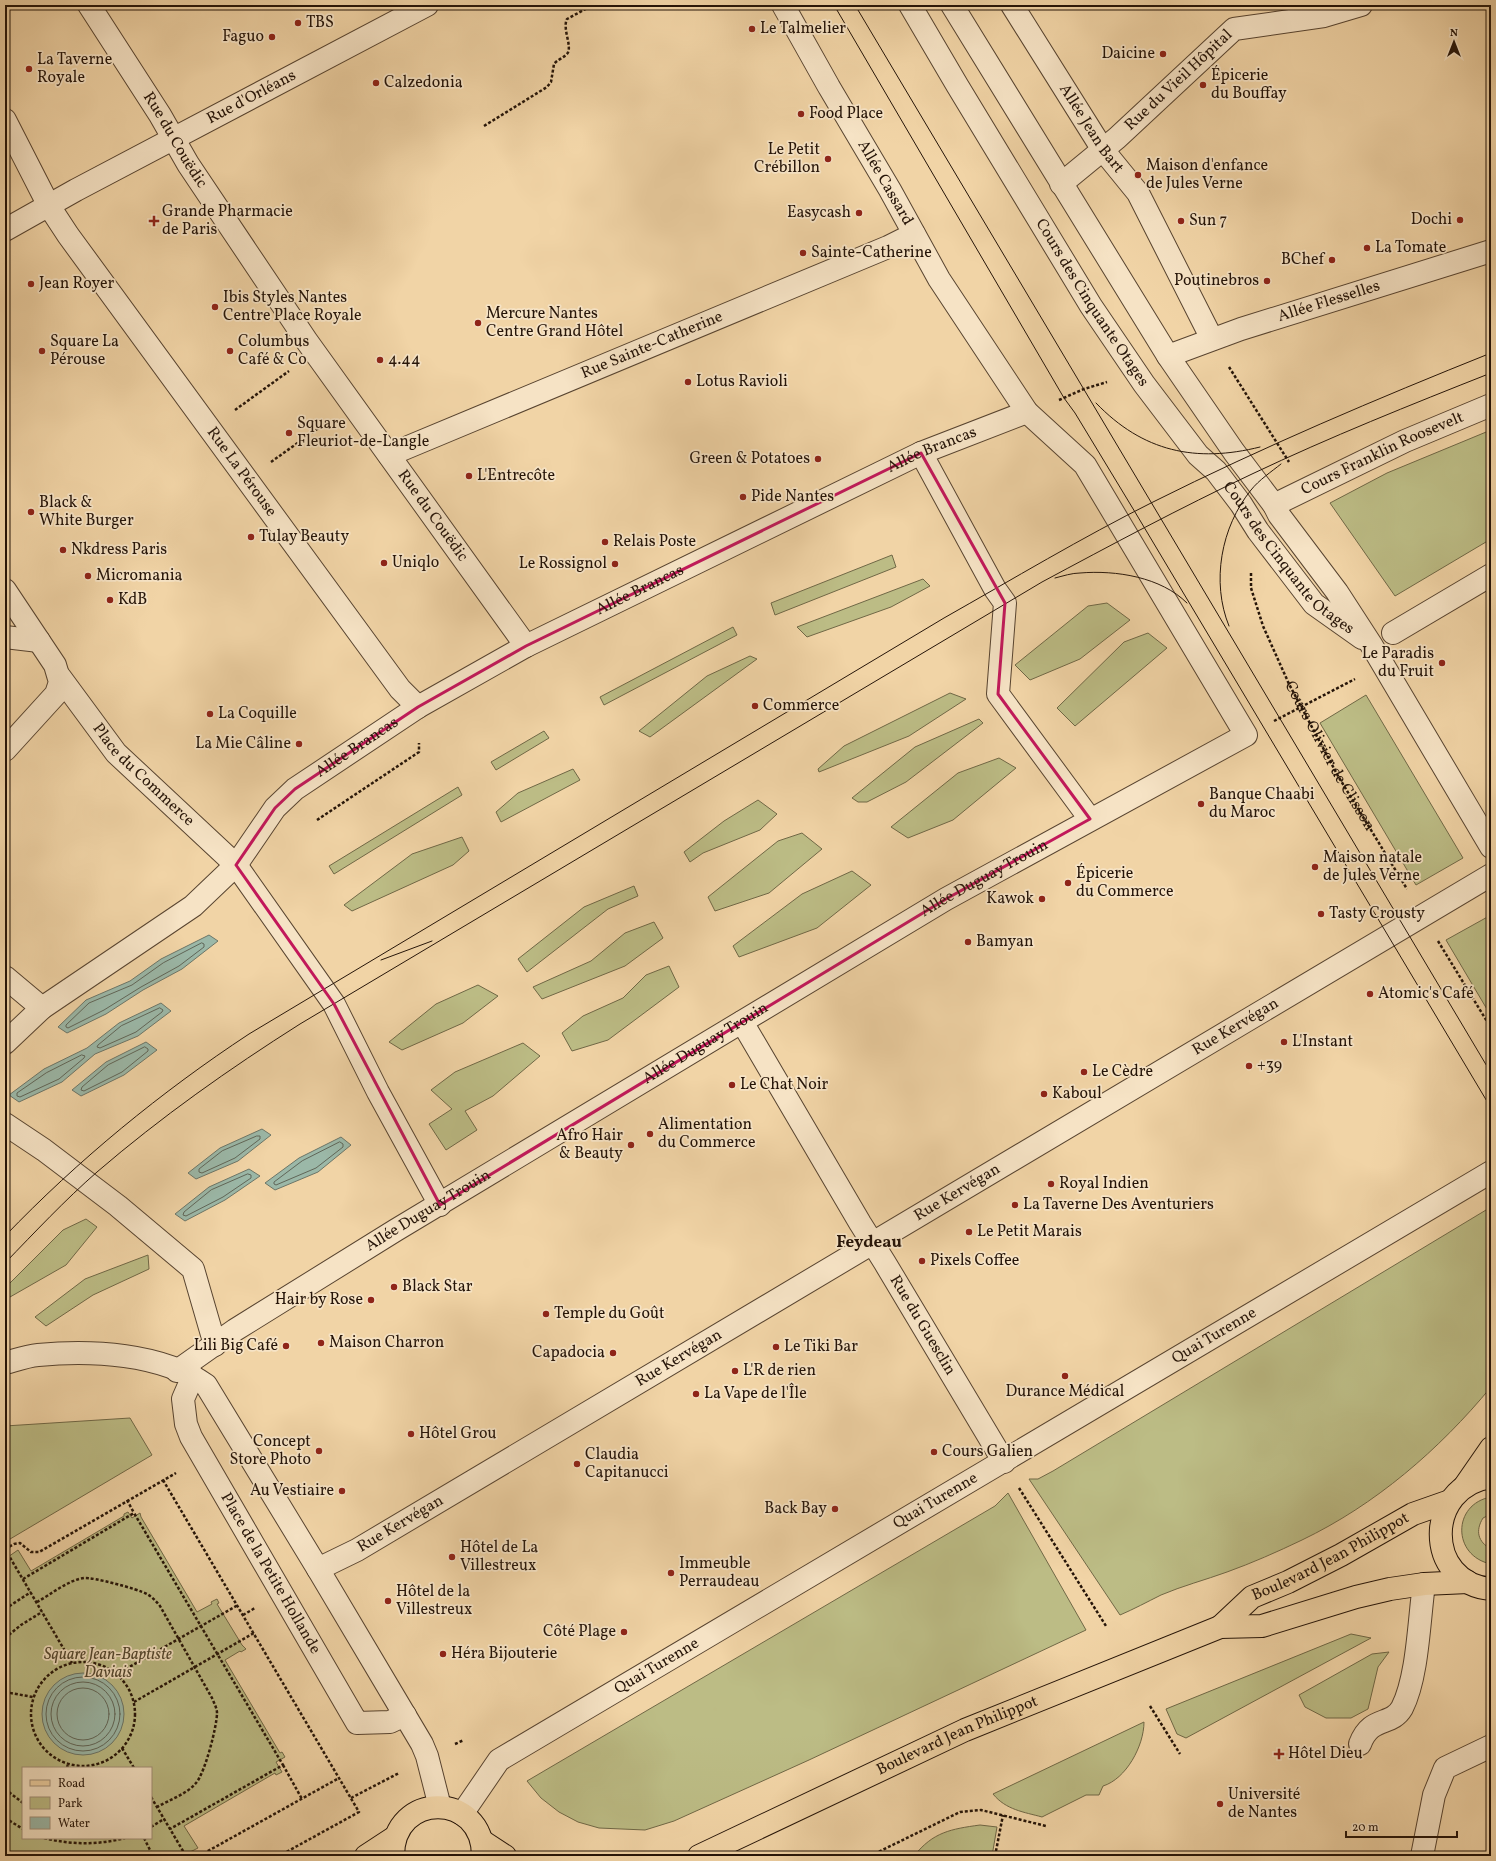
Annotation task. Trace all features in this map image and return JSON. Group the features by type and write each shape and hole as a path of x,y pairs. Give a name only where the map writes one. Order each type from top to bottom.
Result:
{"main road":[{"path":"1491,1448 1457,1494 1442,1519 1440,1533 1441,1546 1449,1564 1457,1574 1468,1582 1491,1589"},
{"name":"Boulevard Jean Philippot","path":"1220,1627 1252,1597 1288,1582 1341,1555 1413,1514 1457,1494 1476,1480 1491,1477"},
{"name":"Boulevard Jean Philippot","path":"699,1856 965,1730 1220,1627 1262,1626 1356,1597 1424,1584 1468,1582"},
{"path":"366,1856 394,1847 401,1826 416,1813 427,1808 440,1807 462,1814 474,1826 482,1849 504,1856"}],"street":[{"name":"Rue du Couëdic","path":"89,5 174,139 188,164 315,352 526,646"},
{"name":"Rue d'Orléans","path":"5,230 76,190 427,5"},
{"name":"Allée Cassard","path":"783,5 829,87 890,190 939,279 1027,412 1085,465 1246,735"},
{"name":"Cours des Cinquante Otages","path":"910,5 1091,306 1137,374 1198,455 1216,471 1237,498 1258,531 1314,604 1372,646"},
{"name":"Cours des Cinquante Otages","path":"952,5 1168,356 1234,452 1336,592 1372,646"},
{"name":"Allée Jean Bart","path":"1012,5 1103,150 1138,193 1212,339"},
{"name":"Rue du Vieil Hôpital","path":"1061,184 1103,150 1173,87 1234,28 1324,16 1361,5"},
{"name":"Rue La Pérouse","path":"5,120 49,206 68,235 248,479 400,689 418,707"},
{"name":"Rue Sainte-Catherine","path":"389,455 881,250 914,234"},
{"name":"Allée Flesselles","path":"1168,356 1212,339 1491,251"},
{"name":"Cours Franklin Roosevelt","path":"1274,505 1405,441 1491,405"},
{"name":"Allée Brancas","path":"236,866 275,808 295,789 418,707 526,646 921,453 1027,412"},
{"path":"921,453 995,589 1005,603 998,694 1090,819"},
{"path":"1393,633 1491,575"},
{"name":"Place du Commerce","path":"5,590 55,665 60,677 116,753 236,866 334,1004 378,1092 440,1205"},
{"path":"5,637 39,641"},
{"path":"1372,646 1491,847"},
{"path":"5,750 56,694 60,686 60,677"},
{"name":"Allée Duguay Trouin","path":"185,1374 215,1345 255,1317 396,1230 440,1205 946,899 1246,735"},
{"path":"5,1043 42,1008 193,906 236,866"},
{"name":"Rue Kervégan","path":"318,1569 364,1546 1491,875"},
{"path":"5,977 42,1008"},
{"name":"Rue du Guesclin","path":"742,1022 763,1060 1004,1462"},
{"path":"5,1124 44,1150 118,1206 193,1269 215,1345"},
{"name":"Quai Turenne","path":"462,1814 499,1760 1491,1172"},
{"path":"5,1363 36,1355 84,1353 134,1358 156,1363 185,1374 206,1385 405,1715 427,1756 440,1807"},
{"name":"Place de la Petite Hollande","path":"185,1374 183,1398 186,1424 191,1437 357,1723 390,1722 405,1715"},
{"path":"1360,1744 1368,1729 1376,1723 1388,1720 1397,1714 1402,1708 1412,1675 1424,1584"},
{"path":"1422,1856 1434,1795 1445,1768 1491,1746"}],"path":[{"path":"484,126 546,87 551,82 554,64 569,51 565,27 567,19 593,5"},
{"path":"1212,339 1305,490"},
{"path":"210,428 315,352"},
{"path":"1027,412 1084,389 1137,374"},
{"path":"248,479 352,403"},
{"name":"Cours Olivier de Clisson","path":"1258,531 1251,565 1251,588 1263,626 1289,684 1338,776 1491,1028"},
{"path":"1246,735 1384,664"},
{"path":"317,820 419,752"},
{"path":"1004,1462 1106,1626"},
{"path":"72,1663 5,1549 14,1544 20,1543 30,1552 39,1552 180,1470"},
{"path":"163,1480 359,1812 279,1856"},
{"path":"127,1500 302,1799"},
{"path":"23,1579 134,1513"},
{"path":"37,1602 73,1581 84,1578 146,1593 160,1606 195,1667 217,1710 216,1721 202,1774 196,1783 157,1807"},
{"path":"5,1609 31,1592"},
{"path":"117,1674 238,1605"},
{"path":"5,1638 21,1625 42,1612"},
{"path":"134,1702 254,1633"},
{"path":"84,1661 106,1667 117,1674 129,1689 134,1702 135,1720 133,1731 122,1748 113,1757 98,1763 82,1766 68,1764 51,1755 37,1739 31,1718 33,1697 38,1686 53,1670 72,1663 84,1661"},
{"path":"5,1692 33,1697"},
{"path":"1150,1706 1180,1754"},
{"path":"122,1748 133,1767"},
{"path":"170,1829 283,1765"},
{"path":"199,1856 339,1778"},
{"path":"5,1789 22,1802"},
{"path":"152,1801 186,1856"},
{"path":"870,1856 960,1812 981,1810 1046,1826"},
{"path":"995,1856 1003,1815"},
{"path":"5,1818 22,1828"},
{"path":"152,1826 164,1819"},
{"path":"48,1839 66,1843 93,1844 120,1839"},
{"path":"144,1839 153,1856"}],"highlighted area":[{"path":"921,453 1005,603 998,694 1090,819 946,899 440,1205 334,1004 236,865 275,808 295,789 418,707 526,646"}],"green space":[{"path":"1491,430 1491,539 1395,596 1330,503 1387,473"},
{"path":"892,555 896,567 775,615 771,603"},
{"path":"923,579 930,586 891,607 807,637 797,627"},
{"path":"1107,603 1130,620 1080,659 1030,680 1015,665 1088,606"},
{"path":"733,627 737,635 604,705 600,697"},
{"path":"1148,633 1167,648 1075,726 1057,708 1124,642"},
{"path":"750,656 757,659 650,737 639,731 707,676"},
{"path":"950,693 966,699 909,736 819,772 818,769 844,746"},
{"path":"1366,695 1463,858 1416,885 1320,723"},
{"path":"979,719 983,723 906,782 867,802 858,802 852,798 915,747"},
{"path":"544,731 549,738 496,770 491,762"},
{"path":"999,758 1016,768 953,820 908,838 891,827 958,773"},
{"path":"573,769 580,780 501,822 496,812 518,793"},
{"path":"458,787 462,795 334,874 329,866"},
{"path":"758,800 777,814 760,830 703,853 690,862 684,852 724,821"},
{"path":"802,833 822,849 769,893 715,911 708,897 778,841"},
{"path":"462,837 469,851 453,865 352,911 344,905 412,854"},
{"path":"852,871 871,885 817,928 739,957 733,946 802,894"},
{"path":"634,886 638,896 608,909 527,972 518,959 584,907"},
{"path":"1491,915 1491,1016 1446,940"},
{"path":"654,922 663,938 625,966 542,999 533,987 591,961 625,933"},
{"path":"669,966 679,987 608,1040 572,1051 562,1033 583,1016 623,998 646,975"},
{"path":"478,985 498,996 463,1023 402,1050 389,1042 436,1004"},
{"path":"523,1043 540,1056 493,1096 465,1111 477,1130 446,1150 429,1124 452,1109 431,1090 455,1072"},
{"path":"1491,1207 1491,1387 1471,1410 1450,1433 1404,1474 1380,1493 1329,1526 1246,1565 1161,1595 1120,1615 1029,1479 1038,1479 1053,1471"},
{"path":"86,1219 97,1227 66,1265 10,1297 5,1292 5,1288 63,1230"},
{"path":"148,1255 149,1269 93,1295 46,1326 35,1317 85,1279"},
{"path":"130,1418 152,1455 5,1542 5,1426"},
{"path":"1008,1493 1086,1630 809,1760 674,1821 645,1830 599,1828 578,1822 559,1812 541,1798 527,1781 995,1506"},
{"path":"1491,1497 1491,1514 1483,1518 1479,1527 1479,1536 1483,1543 1491,1549 1491,1564 1478,1559 1469,1551 1464,1541 1462,1530 1464,1519 1469,1509 1478,1502"},
{"name":"Square Jean-Baptiste Daviais","path":"128,1512 132,1518 140,1513 197,1612 212,1604 211,1602 217,1599 219,1603 217,1604 246,1649 225,1660 280,1753 282,1752 285,1757 276,1762 282,1772 276,1775 275,1773 184,1826 198,1848 182,1856 5,1856 5,1559 18,1550 31,1571 124,1516 124,1514"},
{"path":"1351,1634 1371,1638 1186,1738 1177,1734 1166,1709"},
{"path":"1389,1652 1378,1667 1368,1709 1351,1718 1326,1718 1305,1707 1299,1695 1372,1654"},
{"path":"1144,1722 1141,1741 1132,1760 1119,1776 1103,1786 1099,1795 1086,1795 1042,1817 1009,1807 993,1794"},
{"path":"980,1825 997,1827 992,1856 914,1856 928,1842 943,1833 960,1828"}],"water":[{"path":"209,935 218,941 182,969 143,990 106,1014 67,1033 58,1027 86,1000 130,981 161,959"},
{"path":"161,1003 171,1011 138,1036 95,1054 62,1082 19,1102 9,1095 44,1069 87,1048 119,1023"},
{"path":"146,1042 157,1050 124,1075 81,1096 72,1090 106,1062"},
{"path":"262,1129 271,1135 238,1161 196,1179 188,1173 220,1148"},
{"path":"341,1137 351,1145 318,1172 275,1190 265,1183 299,1158"},
{"path":"249,1169 260,1176 225,1200 185,1221 175,1214 209,1187"},
{"path":"83,1673 99,1676 112,1685 121,1698 124,1714 121,1730 112,1743 99,1752 83,1755 67,1752 54,1743 45,1730 42,1714 45,1698 54,1685 67,1676"}],"tram line":[{"path":"834,5 1064,398 1075,413 1135,512 1491,1108"},
{"path":"855,5 1491,1073"},
{"path":"5,1236 33,1208 121,1128 184,1079 249,1034 944,618 1100,530 1194,482 1320,424 1491,353"},
{"path":"5,1263 50,1216 97,1172 121,1152 196,1094 247,1058 300,1024 1042,582 1172,513 1281,460 1400,409 1491,373"},
{"path":"1096,403 1114,420 1132,433 1152,443 1172,449 1192,453 1214,454 1237,452 1260,447"},
{"path":"1229,626 1224,609 1220,573 1226,538 1232,521 1251,490 1261,479 1281,464"},
{"path":"1055,578 1077,573 1094,572 1123,574 1151,581 1176,594 1187,603"},
{"path":"381,960 432,941"}],"place":[{"name":"TBS","path":"298,23"},
{"name":"Le Talmelier","path":"752,29"},
{"name":"Faguo","path":"272,37"},
{"name":"Daicine","path":"1163,54"},
{"name":"La Taverne Royale","path":"29,69"},
{"name":"Calzedonia","path":"376,83"},
{"name":"Épicerie du Bouffay","path":"1203,85"},
{"name":"Food Place","path":"801,114"},
{"name":"Le Petit Crébillon","path":"828,159"},
{"name":"Maison d'enfance de Jules Verne","path":"1138,175"},
{"name":"Easycash","path":"859,213"},
{"name":"Dochi","path":"1460,220"},
{"name":"Grande Pharmacie de Paris","path":"154,221"},
{"name":"Sun 7","path":"1181,221"},
{"name":"La Tomate","path":"1367,248"},
{"name":"Sainte-Catherine","path":"803,253"},
{"name":"BChef","path":"1332,260"},
{"name":"Poutinebros","path":"1267,281"},
{"name":"Jean Royer","path":"31,284"},
{"name":"Ibis Styles Nantes Centre Place Royale","path":"215,307"},
{"name":"Mercure Nantes Centre Grand Hôtel","path":"478,323"},
{"name":"Square La Pérouse","path":"42,351"},
{"name":"Columbus Café & Co","path":"230,351"},
{"name":"4.44","path":"380,360"},
{"name":"Lotus Ravioli","path":"688,382"},
{"name":"Square Fleuriot-de-Langle","path":"289,433"},
{"name":"Green & Potatoes","path":"818,459"},
{"name":"L'Entrecôte","path":"469,476"},
{"name":"Pide Nantes","path":"743,497"},
{"name":"Black & White Burger","path":"31,512"},
{"name":"Tulay Beauty","path":"251,537"},
{"name":"Relais Poste","path":"605,542"},
{"name":"Nkdress Paris","path":"63,550"},
{"name":"Uniqlo","path":"384,563"},
{"name":"Le Rossignol","path":"615,564"},
{"name":"Micromania","path":"88,576"},
{"name":"KdB","path":"110,600"},
{"name":"Le Paradis du Fruit","path":"1442,663"},
{"name":"Commerce","path":"755,706"},
{"name":"La Coquille","path":"210,714"},
{"name":"La Mie Câline","path":"299,744"},
{"name":"Banque Chaabi du Maroc","path":"1201,804"},
{"name":"Maison natale de Jules Verne","path":"1315,867"},
{"name":"Épicerie du Commerce","path":"1068,883"},
{"name":"Kawok","path":"1042,899"},
{"name":"Tasty Crousty","path":"1321,914"},
{"name":"Bamyan","path":"968,942"},
{"name":"Atomic's Café","path":"1370,994"},
{"name":"L'Instant","path":"1284,1042"},
{"name":"+39","path":"1249,1066"},
{"name":"Le Cèdre","path":"1084,1072"},
{"name":"Le Chat Noir","path":"732,1085"},
{"name":"Kaboul","path":"1044,1094"},
{"name":"Alimentation du Commerce","path":"650,1134"},
{"name":"Afro Hair & Beauty","path":"631,1145"},
{"name":"Royal Indien","path":"1051,1184"},
{"name":"La Taverne Des Aventuriers","path":"1015,1205"},
{"name":"Le Petit Marais","path":"969,1232"},
{"name":"Pixels Coffee","path":"922,1261"},
{"name":"Black Star","path":"394,1287"},
{"name":"Hair by Rose","path":"371,1300"},
{"name":"Temple du Goût","path":"546,1314"},
{"name":"Maison Charron","path":"321,1343"},
{"name":"Lili Big Café","path":"286,1346"},
{"name":"Le Tiki Bar","path":"776,1347"},
{"name":"Capadocia","path":"613,1353"},
{"name":"L'R de rien","path":"735,1371"},
{"name":"Durance Médical","path":"1065,1376"},
{"name":"La Vape de l'Île","path":"696,1394"},
{"name":"Hôtel Grou","path":"411,1434"},
{"name":"Concept Store Photo","path":"319,1451"},
{"name":"Cours Galien","path":"934,1452"},
{"name":"Claudia Capitanucci","path":"577,1464"},
{"name":"Au Vestiaire","path":"342,1491"},
{"name":"Back Bay","path":"835,1509"},
{"name":"Hôtel de La Villestreux","path":"452,1557"},
{"name":"Immeuble Perraudeau","path":"671,1573"},
{"name":"Hôtel de la Villestreux","path":"388,1601"},
{"name":"Côté Plage","path":"624,1632"},
{"name":"Héra Bijouterie","path":"443,1654"},
{"name":"Hôtel Dieu","path":"1279,1754"},
{"name":"Université de Nantes","path":"1220,1804"}],"district":[{"name":"Feydeau","path":"869,1242"}]}
